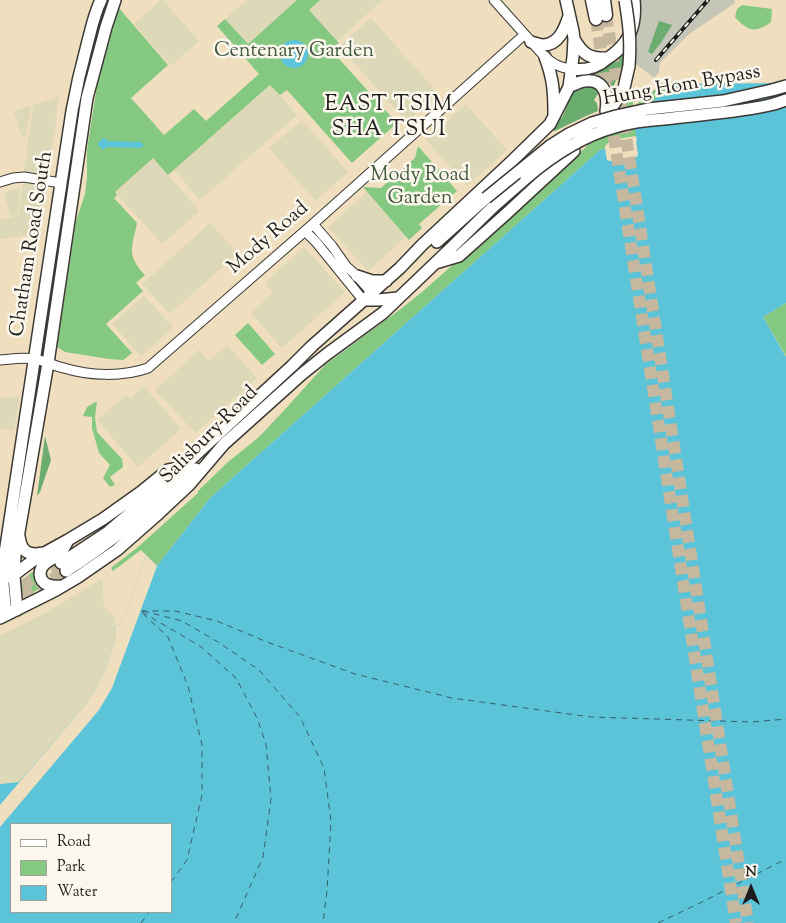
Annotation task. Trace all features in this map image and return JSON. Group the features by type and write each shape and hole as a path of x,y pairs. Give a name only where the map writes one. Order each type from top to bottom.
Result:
{"highway":[{"path":"592,0 601,17 604,0"}],"main road":[{"name":"Chatham Road South","path":"8,614 1,585 3,557 35,359 74,94 96,10 101,0"},
{"name":"Chatham Road South","path":"8,614 19,534 48,363 87,98 115,0"},
{"path":"566,0 574,39 580,49 586,55 593,58 608,58"},
{"path":"569,87 585,82 600,85 607,96 608,111 624,88 629,66 630,50 630,28 625,0"},
{"path":"571,69 579,70 597,67 619,50 633,26 634,0"},
{"path":"528,38 542,45 551,43 556,40 563,30 569,16"},
{"name":"Salisbury Road","path":"1,585 45,552 103,519 125,504 168,470 181,468 312,346 400,268 550,124 569,87 574,39"},
{"path":"545,57 553,83 554,116"},
{"path":"78,82 94,72"},
{"name":"Hung Hom Bypass","path":"444,236 486,198 550,146 563,137 592,123 642,110 723,101 786,86"},
{"name":"Hung Hom Bypass","path":"452,248 494,206 533,172 572,145 600,132 640,122 738,111 786,101"},
{"name":"Salisbury Road","path":"435,263 459,256 574,151"},
{"name":"Salisbury Road","path":"400,268 444,236"},
{"name":"Salisbury Road","path":"8,614 78,577 116,550 189,485 220,447 302,374 383,313 452,248"},
{"path":"357,276 368,280 386,281"},
{"path":"368,296 378,300 398,298"},
{"path":"181,468 138,508 63,567 91,555 129,526 220,447"},
{"path":"19,534 22,548 27,552 32,554 45,552"},
{"path":"62,586 47,585 41,578 40,571 50,560 60,554 68,540"}],"street":[{"path":"494,0 545,57 563,68 571,69"},
{"name":"Mody Road","path":"0,360 35,359 71,370 117,375 148,368 528,38"},
{"path":"0,182 24,177 61,182"},
{"path":"314,224 346,266 357,276 368,296"},
{"path":"305,231 368,296"}],"shaded area":[{"path":"161,0 199,41 171,66 134,24"},
{"path":"247,0 297,0 247,44 225,19"},
{"path":"320,0 383,0 337,41 309,10"},
{"path":"637,0 734,0 735,3 689,34 660,63 659,72 654,78 636,64"},
{"path":"371,18 439,94 407,122 339,46"},
{"path":"271,85 297,115 200,200 174,170"},
{"path":"59,97 56,116 45,115 57,117 47,175 24,172 33,105"},
{"path":"466,104 507,150 467,186 426,140"},
{"path":"31,106 26,136 22,138 14,111"},
{"path":"302,120 348,172 315,201 269,148"},
{"path":"153,158 200,211 162,244 115,192"},
{"path":"23,182 45,187 40,234 0,239 0,220 19,215"},
{"path":"20,188 18,214 10,216 4,192"},
{"path":"367,192 407,236 368,271 328,227"},
{"path":"210,223 238,253 170,314 142,284"},
{"path":"304,247 345,292 282,348 251,313 273,293 265,283"},
{"path":"144,296 173,327 141,356 112,324"},
{"path":"227,344 257,378 195,433 155,390 199,350 209,361"},
{"path":"144,386 181,429 138,467 97,420 126,395 130,399"},
{"path":"20,396 14,431 0,428 0,398"},
{"path":"102,579 104,607 115,617 116,638 105,670 86,704 19,782 0,784 0,636 47,612"}],"green space":[{"name":"Centenary Garden","path":"297,0 320,0 309,10 339,43 331,50 397,123 352,163 287,90 280,95 270,85 168,175 153,158 115,192 117,195 114,198 137,223 132,251 135,262 145,275 136,283 143,291 106,324 132,353 123,360 109,359 65,352 57,347 76,221 85,194 87,150 98,80 118,7 168,65 131,98 164,135 194,109 206,121 259,74 217,26 225,19 248,44"},
{"path":"742,5 772,9 771,22 756,29 744,26 735,17 737,9"},
{"path":"659,21 672,25 652,54 648,52"},
{"path":"624,51 623,66 613,87 600,75 594,73"},
{"path":"656,83 673,84 634,119 636,136 611,140 605,146 605,149 600,150 210,498 157,566 141,550 113,571 111,568 138,547 198,493 228,462 259,437 325,365 422,292 584,149 632,96 634,109 638,108 637,104 640,101 642,103 657,87"},
{"path":"590,86 599,92 594,100 597,103 598,111 555,131 553,130 563,116 573,91 578,87"},
{"name":"Mody Road Garden","path":"418,146 457,191 419,224 422,228 409,240 363,187 381,188 415,158"},
{"path":"786,303 786,356 763,317"},
{"path":"248,323 275,354 262,365 235,335"},
{"path":"97,402 95,417 97,432 122,459 123,467 110,477 115,485 110,487 103,478 110,465 99,453 92,428 92,417 83,416 87,407"},
{"path":"45,436 51,460 37,496"},
{"path":"39,567 35,575 36,581 41,588 24,597 21,581"}],"water":[{"path":"294,40 304,44 308,54 304,64 294,68 284,64 280,54 284,44"},
{"path":"786,83 786,303 763,317 786,357 786,923 0,923 0,784 19,782 86,704 95,690 105,670 116,638 115,625 121,624 146,555 157,566 210,498 600,150 605,149 607,160 610,161 637,157 637,141 633,119 673,84"},
{"path":"104,137 107,141 141,142 144,145 140,148 107,147 103,150 97,144"}],"pier":[{"path":"146,555 157,566 112,688 99,710 0,827 0,805 86,704 95,690 105,670 116,638 115,625 121,624"}],"ferry route":[{"path":"172,881 187,860 202,795 202,745 188,686 168,637 140,611 175,611 217,621 267,642 355,674 452,698 591,717 752,722 786,719"},
{"path":"143,611 182,621 218,642 259,670 300,717 324,768 331,821 323,923"},
{"path":"142,612 200,646 236,678 257,718 266,744 271,799 263,857 234,923"},
{"path":"658,923 786,859"},
{"path":"141,923 148,913"}],"tunnel":[{"path":"606,15 748,923"},
{"path":"596,19 608,98"},
{"path":"611,118 736,923"},
{"path":"8,594 61,563"},
{"path":"8,603 66,571"}],"railway":[{"path":"656,60 708,0"}],"district":[{"name":"EAST TSIM SHA TSUI","path":"389,118"}]}
